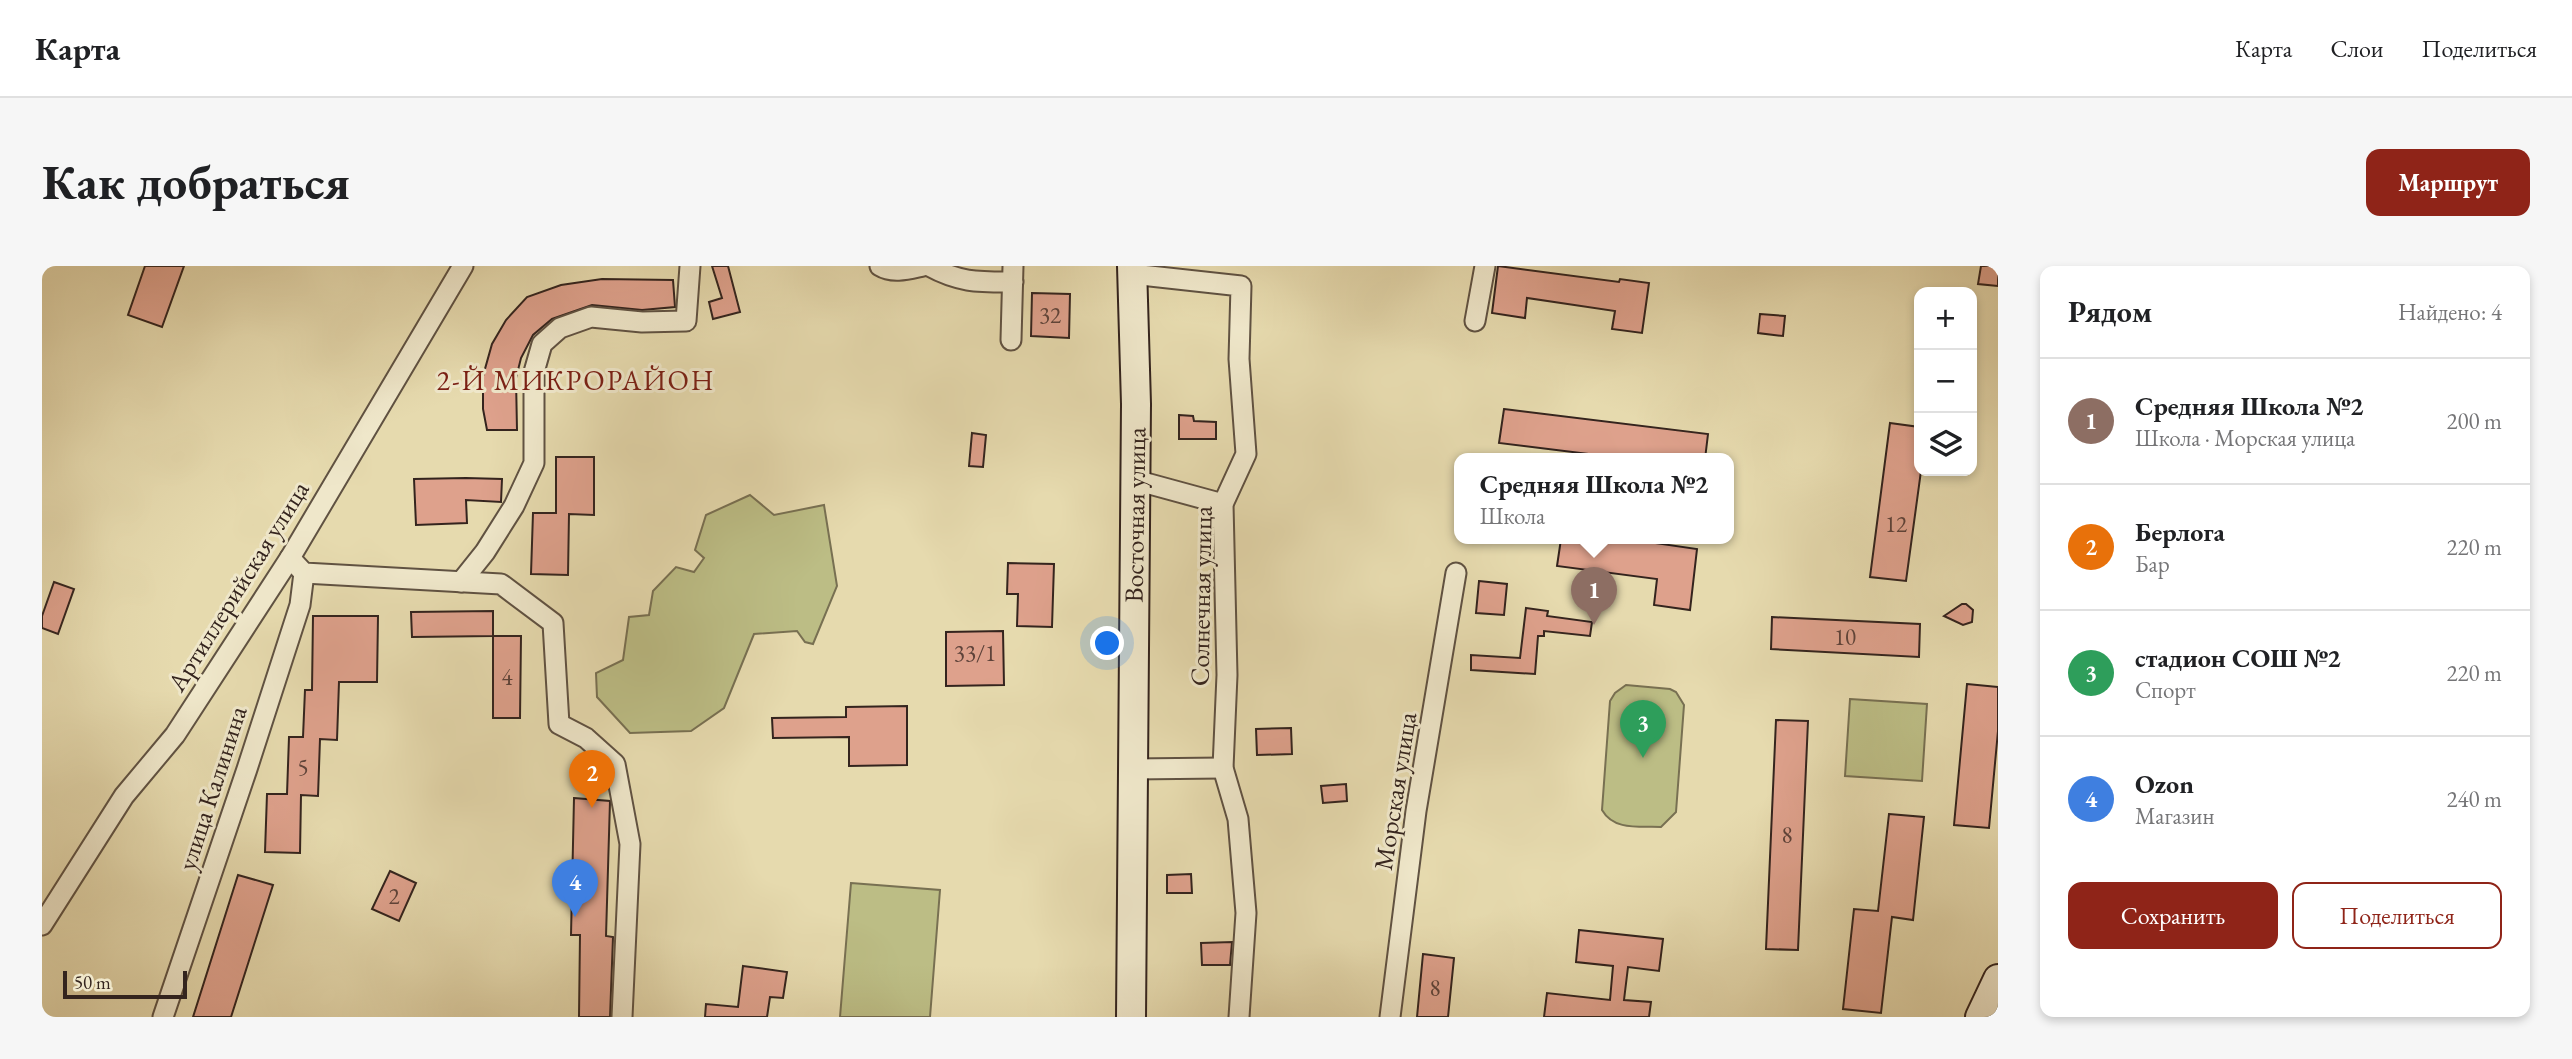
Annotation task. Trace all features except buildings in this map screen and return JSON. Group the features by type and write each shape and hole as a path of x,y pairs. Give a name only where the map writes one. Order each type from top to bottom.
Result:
{"street":[{"name":"Артиллерийская улица","path":"42,925 124,796 175,735 290,558 463,266"},
{"path":"461,582 485,552 514,506 534,463 534,372 542,344 560,328 591,317 642,322 686,321 690,266"},
{"path":"880,266 886,270 904,270 923,266"},
{"path":"929,266 969,282 1013,274 1012,340"},
{"path":"1475,321 1485,266"},
{"name":"Восточная улица","path":"1131,1017 1136,404 1132,270"},
{"name":"Солнечная улица","path":"1132,270 1241,286 1239,359 1246,454 1223,504 1227,675 1223,768 1238,819 1246,913 1239,1017"},
{"path":"1135,480 1223,504"},
{"path":"290,558 304,573 501,584 553,623 559,724 586,738 615,764 630,845 622,1017"},
{"name":"улица Калинина","path":"163,1017 300,605 304,573"},
{"name":"Морская улица","path":"1390,1017 1416,811 1456,573"},
{"path":"1132,769 1223,768"},
{"path":"1980,1017 1998,979"}],"green space":[{"path":"750,495 774,515 824,505 837,586 813,644 805,642 797,631 754,634 724,708 691,731 630,733 597,697 596,673 623,660 629,617 649,615 653,591 676,567 694,572 704,558 695,550 706,515"},
{"path":"1626,685 1670,689 1676,692 1684,705 1676,812 1661,827 1620,824 1607,817 1602,810 1610,701 1615,693"},
{"path":"1850,699 1927,704 1922,781 1845,776"},
{"path":"851,883 940,890 930,1017 840,1017"}],"place":[{"name":"Средняя Школа №2","path":"1594,625"},
{"name":"стадион СОШ №2","path":"1643,758"},
{"name":"Берлога","path":"592,808"},
{"name":"Ozon","path":"575,917"}],"district":[{"name":"2-Й МИКРОРАЙОН","path":"576,380"}]}
